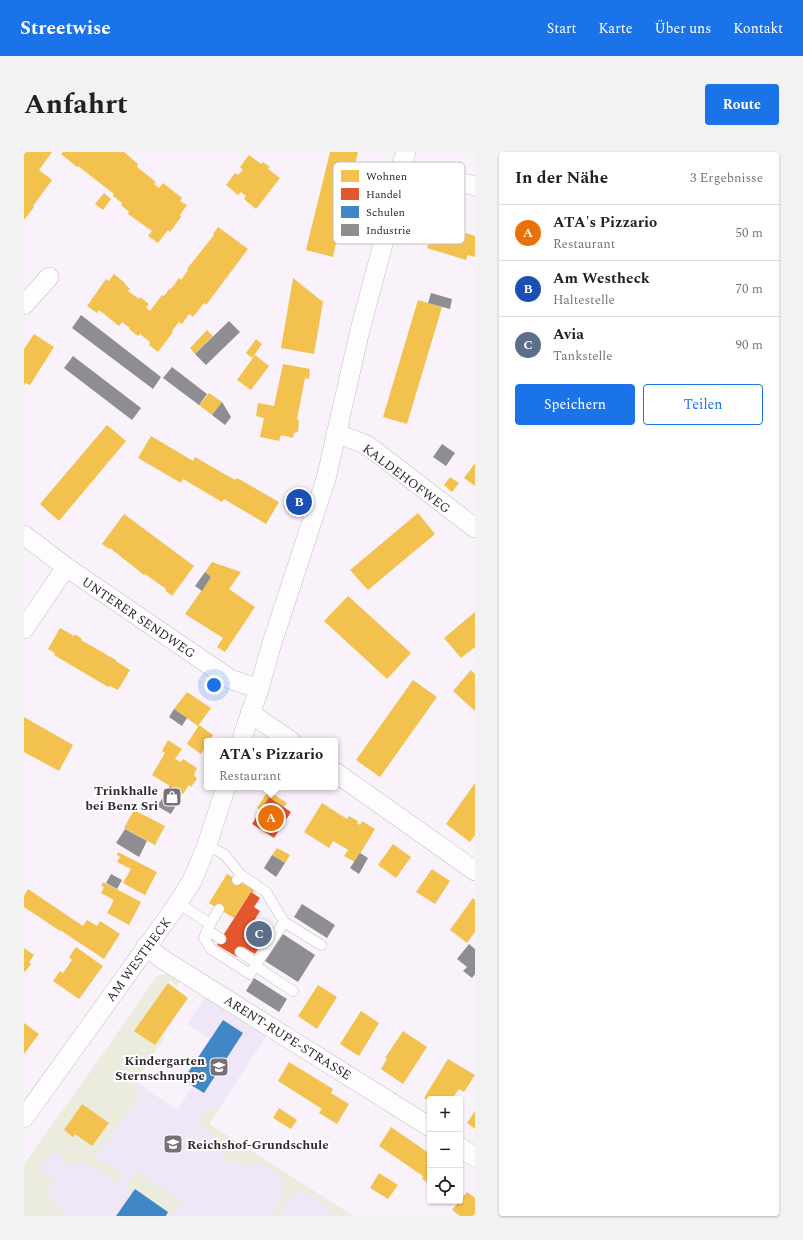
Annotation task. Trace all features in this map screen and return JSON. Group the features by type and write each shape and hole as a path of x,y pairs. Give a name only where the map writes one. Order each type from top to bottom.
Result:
{"street":[{"path":"465,183 475,186"},
{"path":"242,738 326,479 360,330 383,244"},
{"path":"24,305 48,277"},
{"name":"KALDEHOFWEG","path":"336,433 367,445 475,528"},
{"name":"UNTERER SENDWEG","path":"24,535 66,567 230,679 259,689"},
{"path":"24,629 66,567"},
{"path":"250,713 287,738"},
{"path":"338,774 475,871"},
{"name":"AM WESTHECK","path":"24,1118 178,903 192,881 207,845 225,790"},
{"name":"ARENT-RUPE-STRASSE","path":"146,946 162,959 427,1126"},
{"path":"463,1149 475,1157"}],"lane":[{"path":"207,845 225,855 239,877 266,892 284,922 321,945"},
{"path":"178,903 221,939"},
{"path":"219,909 208,927 204,938 211,949 250,974 284,922"},
{"path":"240,952 293,991"}],"shaded area":[{"path":"167,973 180,981 177,986 170,981 136,1029 162,1035 165,1038 131,1086 141,1093 96,1157 123,1174 118,1183 93,1166 81,1162 66,1165 58,1152 52,1154 40,1168 52,1178 47,1198 64,1210 60,1216 24,1216 24,1164 157,976"},
{"name":"Reichshof-Grundschule","path":"206,996 267,1035 209,1124 353,1216 24,1216 24,1164 48,1131 92,1163 101,1057 177,1110 193,1086 183,1080 210,1039 187,1024"},
{"path":"221,1106 209,1124 353,1216 337,1216 298,1188 278,1216 271,1216 284,1196 284,1184 275,1172 257,1163 246,1166 238,1162 225,1163 224,1143 196,1123 206,1113"},
{"path":"137,1170 181,1201 170,1216 166,1216 168,1212 135,1189 133,1192 125,1186"}],"building: Wohnen":[{"path":"24,152 52,152 39,170 52,180 24,220"},
{"path":"63,152 124,152 138,164 137,167 156,182 154,184 159,188 163,183 182,198 180,201 187,205 180,215 181,217 170,232 168,230 158,243 148,236 152,231 128,214 129,212 121,205 122,203 113,196 114,194 61,154"},
{"path":"330,152 358,152 356,162 333,162 333,244 336,244 333,257 306,250"},
{"path":"249,155 261,164 263,162 270,167 268,169 280,178 256,209 244,199 246,196 241,192 238,195 226,185 235,173 238,175 243,170 240,167"},
{"path":"104,193 111,199 103,210 95,204"},
{"path":"218,227 248,249 206,305 204,303 193,317 189,314 182,324 179,322 158,352 149,345 150,342 140,334 138,336 122,322 119,326 99,310 97,313 87,306 106,279 109,281 114,274 130,289 128,291 139,299 140,297 149,304 146,308 150,311 162,295 164,296 170,288 171,289 179,278 181,280 188,270 187,269 214,235 213,234"},
{"path":"465,233 475,236 475,257 468,255 466,260 427,248 428,244 465,244"},
{"path":"293,278 323,302 314,354 281,348"},
{"path":"418,300 442,307 407,424 383,417"},
{"path":"207,330 213,336 195,354 190,348"},
{"path":"34,334 54,347 30,385 25,383 24,385 24,349"},
{"path":"256,339 262,344 252,358 246,353"},
{"path":"255,355 269,366 251,390 237,380"},
{"path":"283,364 310,369 309,379 305,378 297,419 299,421 298,432 294,433 293,438 281,435 279,441 260,437 264,418 256,416 258,403 274,406"},
{"path":"209,393 222,402 212,415 199,405"},
{"path":"107,425 126,441 59,521 40,504"},
{"path":"151,436 193,461 195,457 235,480 237,478 279,502 266,524 224,499 222,502 183,479 181,483 138,458"},
{"path":"475,463 475,486 464,478"},
{"path":"450,477 459,483 452,492 444,485"},
{"path":"418,513 435,534 368,590 350,570"},
{"path":"124,514 194,566 172,596 165,590 166,589 145,574 144,575 110,548 109,549 102,544"},
{"path":"212,562 241,572 229,589 255,607 225,652 217,647 223,638 185,614 211,577 205,572"},
{"path":"348,596 411,653 387,679 324,621"},
{"path":"475,612 475,647 461,658 444,638"},
{"path":"60,628 74,636 75,634 82,639 81,640 116,660 130,670 118,690 110,686 108,687 54,655 55,653 48,649"},
{"path":"471,670 475,674 475,711 453,691"},
{"path":"413,680 437,697 380,777 356,760"},
{"path":"187,692 211,708 198,726 174,709"},
{"path":"24,717 73,745 59,771 24,752"},
{"path":"199,725 213,735 211,738 204,738 204,749 201,754 187,744"},
{"path":"168,740 182,749 175,759 181,762 183,759 197,768 194,775 197,779 191,787 189,785 183,794 152,775 165,753 162,751"},
{"path":"475,783 475,835 470,842 446,824"},
{"path":"268,791 287,803 284,807 269,797 261,810 257,808"},
{"path":"322,803 347,819 349,816 358,821 357,823 360,825 362,821 375,829 355,862 344,856 348,850 333,841 329,848 304,832"},
{"path":"134,810 165,826 155,845 124,828"},
{"path":"393,844 411,857 396,878 378,865"},
{"path":"277,848 290,855 285,863 272,855"},
{"path":"118,852 157,872 145,895 123,883 131,869 117,862 120,857 117,855"},
{"path":"432,869 450,881 435,904 416,892"},
{"path":"227,874 255,890 253,893 251,892 234,918 209,903"},
{"path":"103,882 141,902 129,925 107,913 114,900 101,893 104,887 101,886"},
{"path":"28,889 83,926 87,920 97,926 100,921 120,934 104,959 24,907 24,896"},
{"path":"473,898 475,900 475,932 467,943 450,930"},
{"path":"76,947 103,966 79,999 53,981 60,971 63,973 72,960 69,957"},
{"path":"24,948 34,955 29,962 31,964 25,972 24,971"},
{"path":"168,983 188,998 155,1045 134,1031"},
{"path":"318,985 337,997 317,1029 298,1016"},
{"path":"361,1011 379,1023 359,1056 340,1044"},
{"path":"24,1023 39,1034 24,1054"},
{"path":"403,1031 427,1047 403,1084 381,1069 387,1059 385,1058"},
{"path":"448,1059 475,1075 464,1092 459,1089 454,1096 427,1096 427,1100 424,1098"},
{"path":"289,1062 333,1089 331,1093 349,1104 337,1124 319,1113 322,1109 278,1081"},
{"path":"82,1104 109,1123 92,1146 75,1134 73,1137 64,1130"},
{"path":"279,1108 297,1120 291,1129 273,1118"},
{"path":"475,1111 475,1129 467,1123"},
{"path":"391,1127 427,1152 427,1182 422,1179 423,1176 379,1146"},
{"path":"379,1173 398,1185 388,1199 370,1188"},
{"path":"467,1192 475,1198 475,1216 460,1216 452,1210 457,1204 463,1204 463,1197"}],"building: Handel":[{"path":"170,786 182,794 175,807 162,799"},
{"path":"269,797 291,812 274,838 252,824"},
{"path":"251,892 260,898 254,907 260,911 254,921 269,931 255,954 243,947 237,957 217,945"}],"building: Schulen":[{"path":"223,1020 243,1033 204,1093 183,1080"},
{"path":"135,1189 168,1212 166,1216 116,1216"}],"building: Industrie":[{"path":"431,293 452,299 450,309 428,303"},
{"path":"81,315 161,377 153,389 72,328"},
{"path":"229,321 240,332 206,365 195,354"},
{"path":"73,356 141,408 132,420 64,368"},
{"path":"172,367 207,394 199,405 163,378"},
{"path":"222,402 231,417 225,425 212,415"},
{"path":"442,444 455,453 446,466 433,457"},
{"path":"205,572 211,577 202,591 195,586"},
{"path":"174,709 187,718 182,726 169,717"},
{"path":"162,799 175,807 171,814 157,806"},
{"path":"125,829 147,841 139,857 116,843"},
{"path":"360,853 368,858 359,874 350,868"},
{"path":"272,855 285,863 276,877 264,868"},
{"path":"111,874 122,880 117,889 106,883"},
{"path":"302,904 335,925 327,938 294,917"},
{"path":"283,934 315,955 298,982 265,961"},
{"path":"469,944 475,949 475,974 472,978 463,971 467,967 457,959"},
{"path":"254,978 287,999 279,1012 246,991"}],"place":[{"name":"Am Westheck","path":"299,502"},
{"name":"Trinkhalle bei Benz Sri","path":"172,797"},
{"name":"ATA's Pizzario","path":"271,818"},
{"name":"Avia","path":"259,934"},
{"name":"Kindergarten Sternschnuppe","path":"219,1067"},
{"name":"Reichshof-Grundschule","path":"173,1144"}]}
